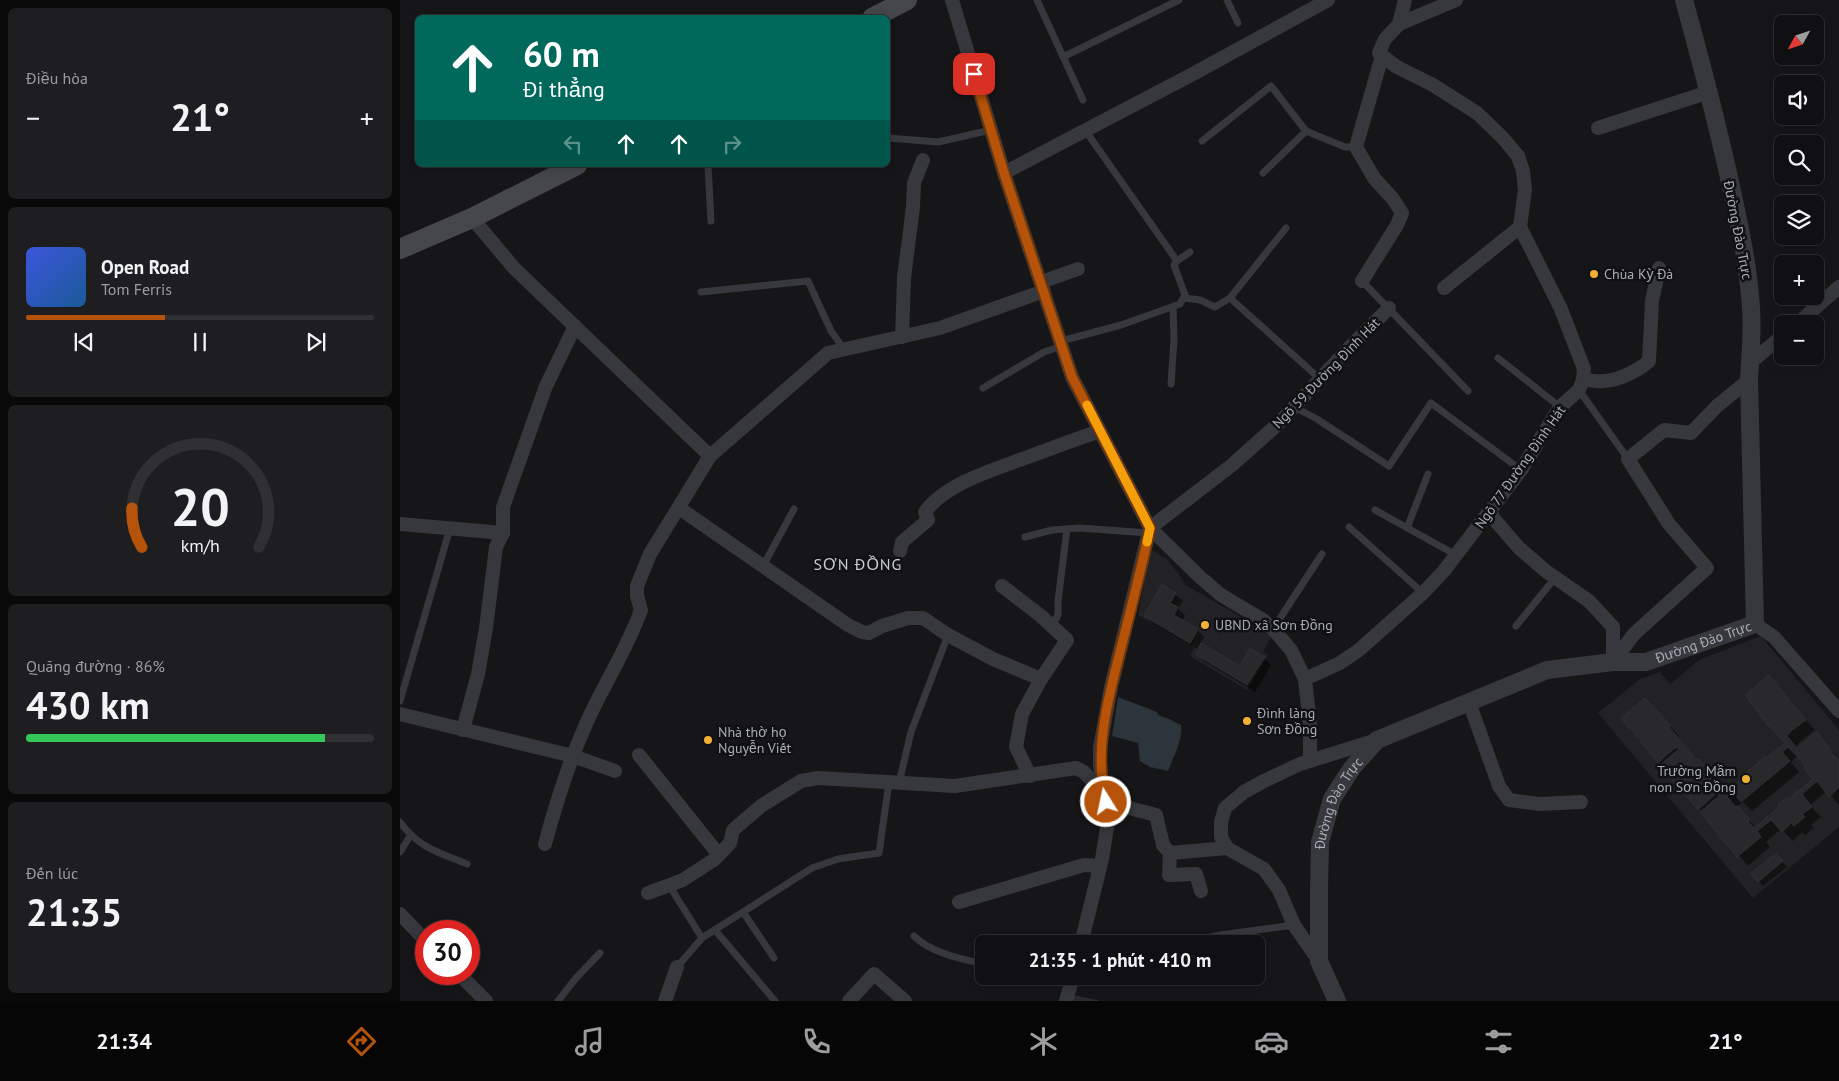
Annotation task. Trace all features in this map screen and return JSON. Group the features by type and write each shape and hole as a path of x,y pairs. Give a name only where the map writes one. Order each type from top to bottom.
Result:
{"main road":[{"path":"878,15 907,0"},
{"path":"400,249 472,218 573,167"}],"street":[{"path":"952,0 1004,173 1072,377 1150,530 1222,595 1273,628 1291,650 1306,679 1310,725 1310,761"},
{"path":"1004,173 1328,0"},
{"path":"1399,24 1405,0"},
{"path":"1456,0 1399,24 1385,38 1379,53 1397,67 1433,85 1477,113 1502,136 1518,156 1523,171 1525,190 1520,227 1561,309 1584,369 1581,385 1620,378 1642,367 1649,361 1652,301 1659,268"},
{"name":"Đường Đào Trực","path":"1337,1001 1319,961 1320,842 1332,799 1352,768 1377,740 1547,670 1613,662 1646,662 1755,624 1749,372 1752,347 1747,267 1736,207 1709,92 1684,0"},
{"path":"1356,147 1382,56"},
{"path":"1598,128 1709,92"},
{"name":"Ngõ 59 Đường Đình Hát","path":"1356,147 1374,178 1402,213 1397,225 1362,282"},
{"path":"902,337 904,278 913,207 914,183 923,160"},
{"path":"472,218 514,268 710,456"},
{"path":"1444,288 1520,227"},
{"path":"544,844 561,786 586,722 634,630 642,610 637,596 637,586 650,554 710,456 828,353 940,328 1043,287 1078,268"},
{"path":"1807,315 1839,287"},
{"name":"Ngõ 59 Đường Đình Hát","path":"1150,530 1232,465 1279,423 1389,308"},
{"path":"463,730 478,674 496,547 503,532 503,507 546,386 575,326"},
{"path":"1613,662 1634,634 1708,568 1669,524 1628,458 1664,430 1691,432 1774,345"},
{"name":"Ngõ 77 Đường Đình Hát","path":"1306,679 1340,663 1359,650 1423,593 1456,555 1522,470 1560,407 1581,385"},
{"path":"900,551 902,542 928,520 925,512 929,506 956,488 990,471 1100,431"},
{"path":"679,508 848,625 862,632 869,633 882,626 908,618 923,618 948,635 993,659 1041,679"},
{"path":"1490,512 1519,548 1555,578 1589,601 1613,627 1613,662"},
{"path":"400,524 503,532"},
{"path":"1083,935 1100,866 1109,815 1100,765 1100,746 1111,687 1150,530"},
{"path":"1002,586 1067,640 1041,679 1022,714 1016,747 1030,776"},
{"path":"1755,624 1774,637 1839,711"},
{"path":"1469,702 1499,786 1508,800 1538,804 1581,802"},
{"path":"400,714 573,756 615,771"},
{"path":"1227,848 1221,829 1225,808 1250,789 1300,764 1377,740"},
{"path":"639,755 719,855"},
{"path":"648,893 683,880 715,859 730,843 733,830 761,806 801,781 818,778 955,786 1076,768 1084,772 1105,798 1156,814 1163,845 1170,853 1169,875 1196,874 1201,892"},
{"path":"1170,853 1227,848 1264,869 1279,890 1294,925 1319,961"},
{"path":"959,902 1084,865 1100,866"},
{"path":"400,914 415,929"},
{"path":"664,1001 677,967"},
{"path":"849,1001 874,974 904,1001"},
{"path":"470,985 486,1001"},
{"path":"1066,1001 1070,985"}],"lane":[{"path":"1037,0 1083,100"},
{"path":"1063,57 1179,0"},
{"path":"1227,0 1238,22"},
{"path":"1202,141 1271,86 1306,131 1345,147 1356,147"},
{"path":"890,138 938,142 991,130"},
{"path":"1085,130 1177,260"},
{"path":"1263,173 1306,131"},
{"path":"708,167 711,221"},
{"path":"1184,298 1200,300 1215,306 1230,298 1286,228"},
{"path":"984,388 1044,352 1062,344 1180,304 1185,295 1174,265 1177,260 1190,252"},
{"path":"701,292 808,281 832,331 844,350"},
{"name":"Ngõ 59 Đường Đình Hát","path":"1362,282 1389,308"},
{"path":"1230,298 1320,379"},
{"path":"1171,384 1174,339 1173,307"},
{"path":"1389,308 1468,391"},
{"path":"1498,358 1560,407"},
{"path":"1581,385 1628,458"},
{"path":"1294,407 1317,419 1389,466 1431,403 1522,470"},
{"path":"1407,528 1428,474"},
{"path":"763,566 794,509"},
{"path":"1375,510 1456,555"},
{"path":"1349,527 1423,593"},
{"path":"400,701 450,528"},
{"path":"1025,537 1052,530 1079,528 1150,530"},
{"path":"1052,626 1058,615 1067,529"},
{"path":"1273,628 1322,554"},
{"path":"1516,626 1555,578"},
{"path":"677,967 702,938 812,868 838,859 879,853 894,782 948,635"},
{"path":"400,822 410,836 422,845 467,864"},
{"path":"400,852 410,836"},
{"path":"669,885 702,938"},
{"path":"742,912 774,958"},
{"path":"1220,935 1294,925"},
{"path":"715,930 775,1001"},
{"path":"914,936 920,942 944,953 975,962"},
{"path":"558,1001 576,978 600,953"}],"shaded area":[{"name":"UBND xã Sơn Đồng","path":"1150,549 1167,559 1184,584 1272,635 1263,652 1268,655 1247,690 1190,656 1194,647 1138,615"},
{"name":"Trường Mầm non Sơn Đồng","path":"1761,636 1839,730 1839,827 1753,898 1598,713 1640,679 1660,672 1670,684 1699,660"},
{"path":"1118,697 1157,712 1158,715 1181,725 1179,743 1168,771 1150,767 1140,761 1138,743 1112,736"}],"building":[{"path":"1162,584 1176,593 1170,603 1178,607 1174,615 1198,629 1190,643 1144,616"},
{"path":"1201,643 1240,666 1250,648 1265,657 1247,685 1195,654"},
{"path":"1769,675 1806,720 1787,736 1797,748 1817,732 1839,760 1839,787 1829,797 1817,781 1802,794 1812,807 1802,814 1805,817 1794,826 1791,823 1782,832 1771,820 1757,831 1761,837 1737,857 1700,812 1719,796 1717,793 1698,810 1660,765 1679,749 1677,747 1672,750 1658,763 1642,741 1621,718 1645,698 1671,726 1669,727 1697,760 1699,759 1711,773 1708,775 1725,793 1766,756 1767,758 1786,742 1768,726 1745,695","holes":["1788,747 1806,766 1804,768 1813,779 1789,799 1787,797 1778,805 1779,807 1754,828 1738,806 1736,807 1727,797 1733,792 1741,802 1790,761 1782,752"]},
{"path":"1776,853 1783,861 1758,882 1750,874"},
{"path":"1075,996 1098,1001 1074,1001"}],"slow traffic":[{"path":"1087,405 1150,528 1147,542"}],"place":[{"name":"Chùa Kỳ Đà","path":"1594,274"},
{"name":"UBND xã Sơn Đồng","path":"1205,625"},
{"name":"Đình làng Sơn Đồng","path":"1247,721"},
{"name":"Nhà thờ họ Nguyễn Viết","path":"708,740"},
{"name":"Trường Mầm non Sơn Đồng","path":"1746,779"}],"district":[{"name":"SƠN ĐỒNG","path":"858,564"}],"route":[{"path":"974,74 1004,173 1072,377 1150,528 1111,687 1100,746 1100,765 1106,802"}]}
